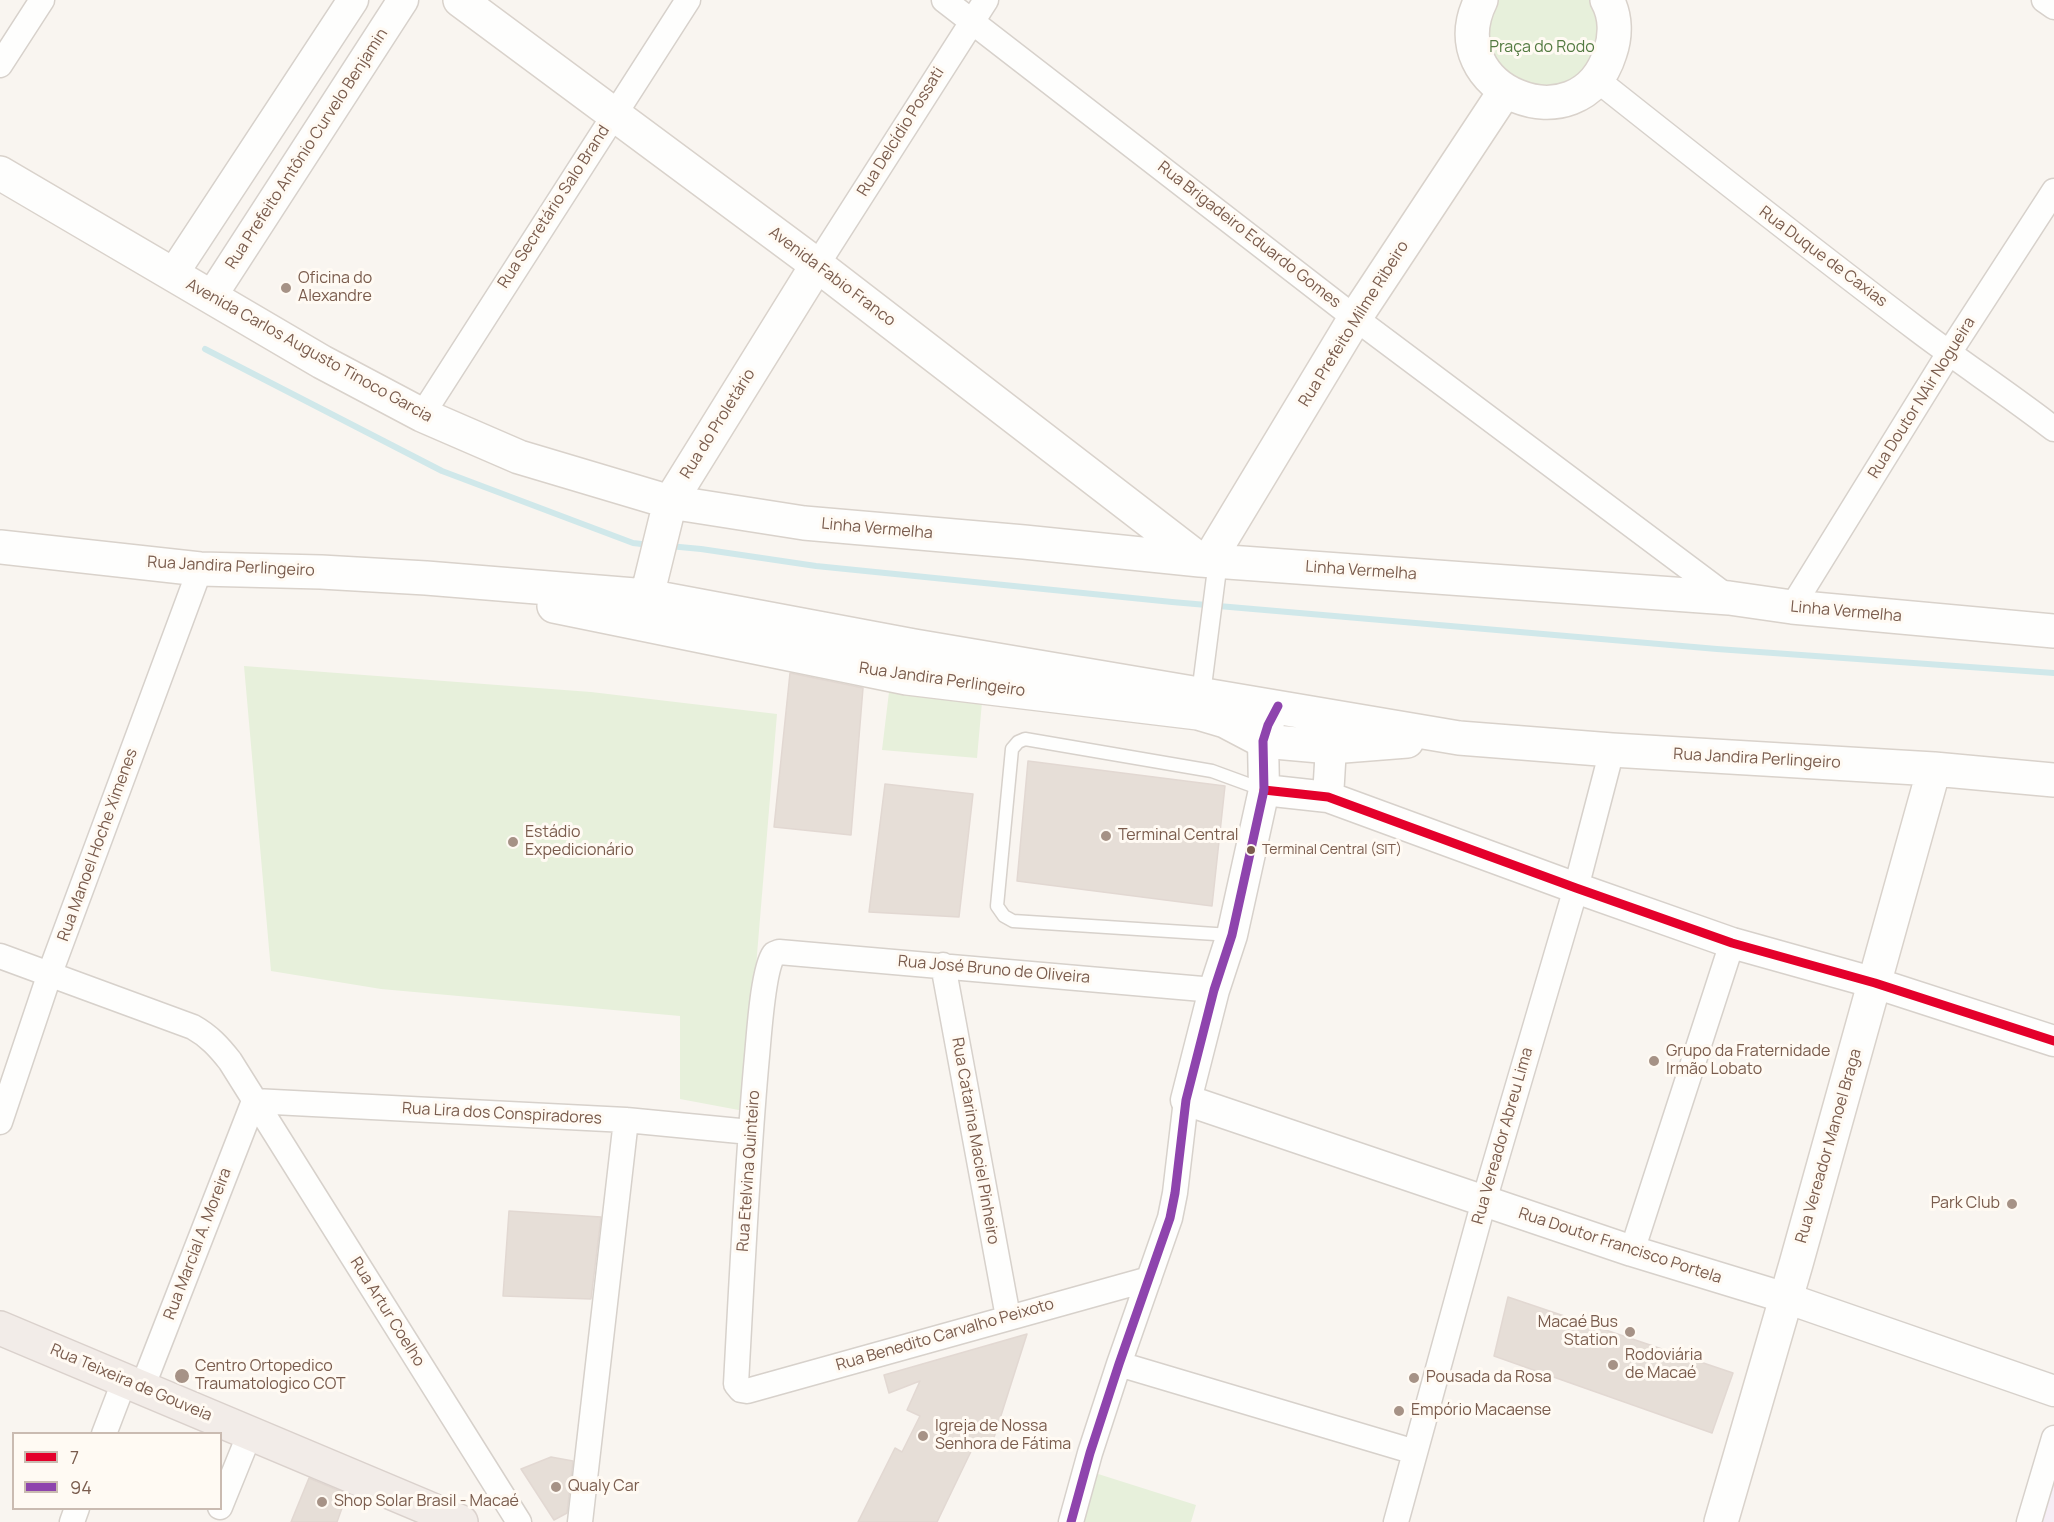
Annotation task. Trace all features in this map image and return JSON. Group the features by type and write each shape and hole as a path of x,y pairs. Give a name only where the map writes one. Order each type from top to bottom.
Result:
{"highway":[{"name":"Rua Teixeira de Gouveia","path":"0,1328 461,1522"}],"main road":[{"name":"Avenida Fabio Franco","path":"459,0 817,265 1146,518 1209,560"},
{"path":"1481,0 1474,19 1473,35 1482,67 1504,91 1527,100 1552,102 1583,91 1596,80 1607,63 1614,43 1614,23 1607,0"},
{"name":"Rua Prefeito Milme Ribeiro","path":"1209,560 1355,318 1504,91"},
{"name":"Avenida Carlos Augusto Tinoco Garcia","path":"0,173 322,362 422,415 519,457 668,506"},
{"name":"Rua do Proletário","path":"647,596 668,506 817,265"},
{"name":"Linha Vermelha","path":"668,506 804,523 1209,560 1729,598 1792,607 2054,631"},
{"path":"1121,552 1139,539 1146,518"},
{"name":"Rua Jandira Perlingeiro","path":"0,547 200,569 321,572 426,578 647,596 914,646 1459,738 2054,780"},
{"name":"Rua Jandira Perlingeiro","path":"426,578 655,628 907,678 1198,713 1225,721 1263,741 1331,747 1459,738"},
{"path":"647,596 646,609 655,628"},
{"path":"907,678 915,666 914,646"},
{"name":"Rua Vereador Manoel Braga","path":"1721,1522 1934,770"}],"street":[{"path":"0,65 42,0"},
{"path":"173,274 352,0"},
{"name":"Rua Prefeito Antônio Curvelo Benjamin","path":"211,297 403,0"},
{"name":"Rua Secretário Salo Brand","path":"422,415 687,0"},
{"name":"Rua Brigadeiro Eduardo Gomes","path":"944,0 1355,318 1729,598"},
{"name":"Rua Delcídio Possati","path":"817,265 986,0"},
{"path":"2044,0 2054,7"},
{"name":"Rua Duque de Caxias","path":"1596,80 1746,199 1949,353 2054,429"},
{"name":"Rua Doutor NAir Nogueira","path":"1792,607 1949,353 2054,191"},
{"path":"2022,404 2054,406"},
{"path":"1201,694 1214,592 1209,560"},
{"name":"Rua Manoel Hoche Ximenes","path":"0,1122 50,973 200,569"},
{"path":"1071,1522 1090,1453 1170,1218 1186,1100 1214,990 1232,935 1264,790 1263,741 1278,706"},
{"path":"1322,714 1331,747 1328,797"},
{"name":"Rua Vereador Abreu Lima","path":"1396,1522 1484,1201 1576,888 1612,750"},
{"path":"1264,790 1328,797 1732,943 1875,983 2054,1041"},
{"path":"1632,1251 1732,943"},
{"name":"Rua José Bruno de Oliveira","path":"774,954 779,952 943,965 1214,990"},
{"name":"Rua Etelvina Quinteiro","path":"741,1390 736,1384 750,1132 760,1014 770,962 774,954"},
{"name":"Rua Artur Coelho","path":"0,956 193,1027 205,1034 230,1061 519,1522"},
{"name":"Rua Catarina Maciel Pinheiro","path":"943,965 1008,1317"},
{"name":"Rua Doutor Francisco Portela","path":"1186,1100 1632,1251 1786,1298 2054,1391"},
{"name":"Rua Lira dos Conspiradores","path":"254,1101 626,1120 750,1132"},
{"name":"Rua Marcial A. Moreira","path":"105,1432 133,1383 254,1101"},
{"path":"580,1522 626,1120"},
{"name":"Rua Benedito Carvalho Peixoto","path":"741,1390 1149,1280"},
{"path":"1119,1364 1415,1452"},
{"path":"222,1503 250,1433"},
{"path":"2029,1522 2054,1438"}],"lane":[{"path":"1232,935 1013,921 1004,916 997,906 1012,749 1018,741 1025,739 1212,771 1264,790"}],"shaded area":[{"path":"2054,1441 2054,1522 2033,1522"}],"green space":[{"name":"Praça do Rodo","path":"1491,0 1593,0 1600,12 1597,64 1556,95 1488,65 1486,8"},
{"name":"Estádio Expedicionário","path":"244,666 591,692 777,714 744,1111 680,1099 680,1016 381,989 271,971"},
{"path":"889,692 982,702 977,758 882,750"},
{"path":"1095,1473 1196,1505 1191,1522 1080,1522"}],"building":[{"path":"790,673 863,688 851,835 774,827"},
{"name":"Terminal Central (SIT)","path":"1028,761 1225,786 1212,906 1017,881"},
{"path":"885,784 973,794 959,917 869,912"},
{"path":"509,1211 601,1217 591,1299 503,1296"},
{"name":"Rodoviária de Macaé","path":"1508,1297 1733,1373 1712,1433 1494,1356"},
{"name":"Igreja de Nossa Senhora de Fátima","path":"1027,1334 990,1450 976,1441 937,1522 858,1522 895,1448 902,1452 920,1416 907,1410 920,1381 889,1393 884,1375"},
{"name":"Qualy Car","path":"551,1457 573,1461 567,1513 554,1520 521,1469"},
{"name":"Shop Solar Brasil - Macaé","path":"309,1478 347,1494 337,1522 291,1522"}],"waterway":[{"path":"205,349 442,471 633,543 650,545"},
{"path":"669,546 816,566 1172,602 1717,649 2054,673"}],"transit line":[{"name":"94","path":"1071,1522 1090,1453 1170,1218 1186,1100 1214,990 1232,935 1264,790 1263,741 1278,706"},
{"name":"7","path":"1264,790 1328,797 1732,943 1875,983 2054,1041"}],"place":[{"name":"Oficina do Alexandre","path":"286,288"},
{"name":"Terminal Central","path":"1106,836"},
{"name":"Estádio Expedicionário","path":"513,842"},
{"name":"Terminal Central (SIT)","path":"1251,850"},
{"name":"Grupo da Fraternidade Irmão Lobato","path":"1654,1061"},
{"name":"Park Club","path":"2012,1204"},
{"name":"Macaé Bus Station","path":"1630,1332"},
{"name":"Rodoviária de Macaé","path":"1613,1365"},
{"name":"Centro Ortopedico Traumatologico COT","path":"182,1376"},
{"name":"Pousada da Rosa","path":"1414,1378"},
{"name":"Empório Macaense","path":"1399,1411"},
{"name":"Igreja de Nossa Senhora de Fátima","path":"923,1436"},
{"name":"Qualy Car","path":"556,1487"},
{"name":"Shop Solar Brasil - Macaé","path":"322,1502"}]}
